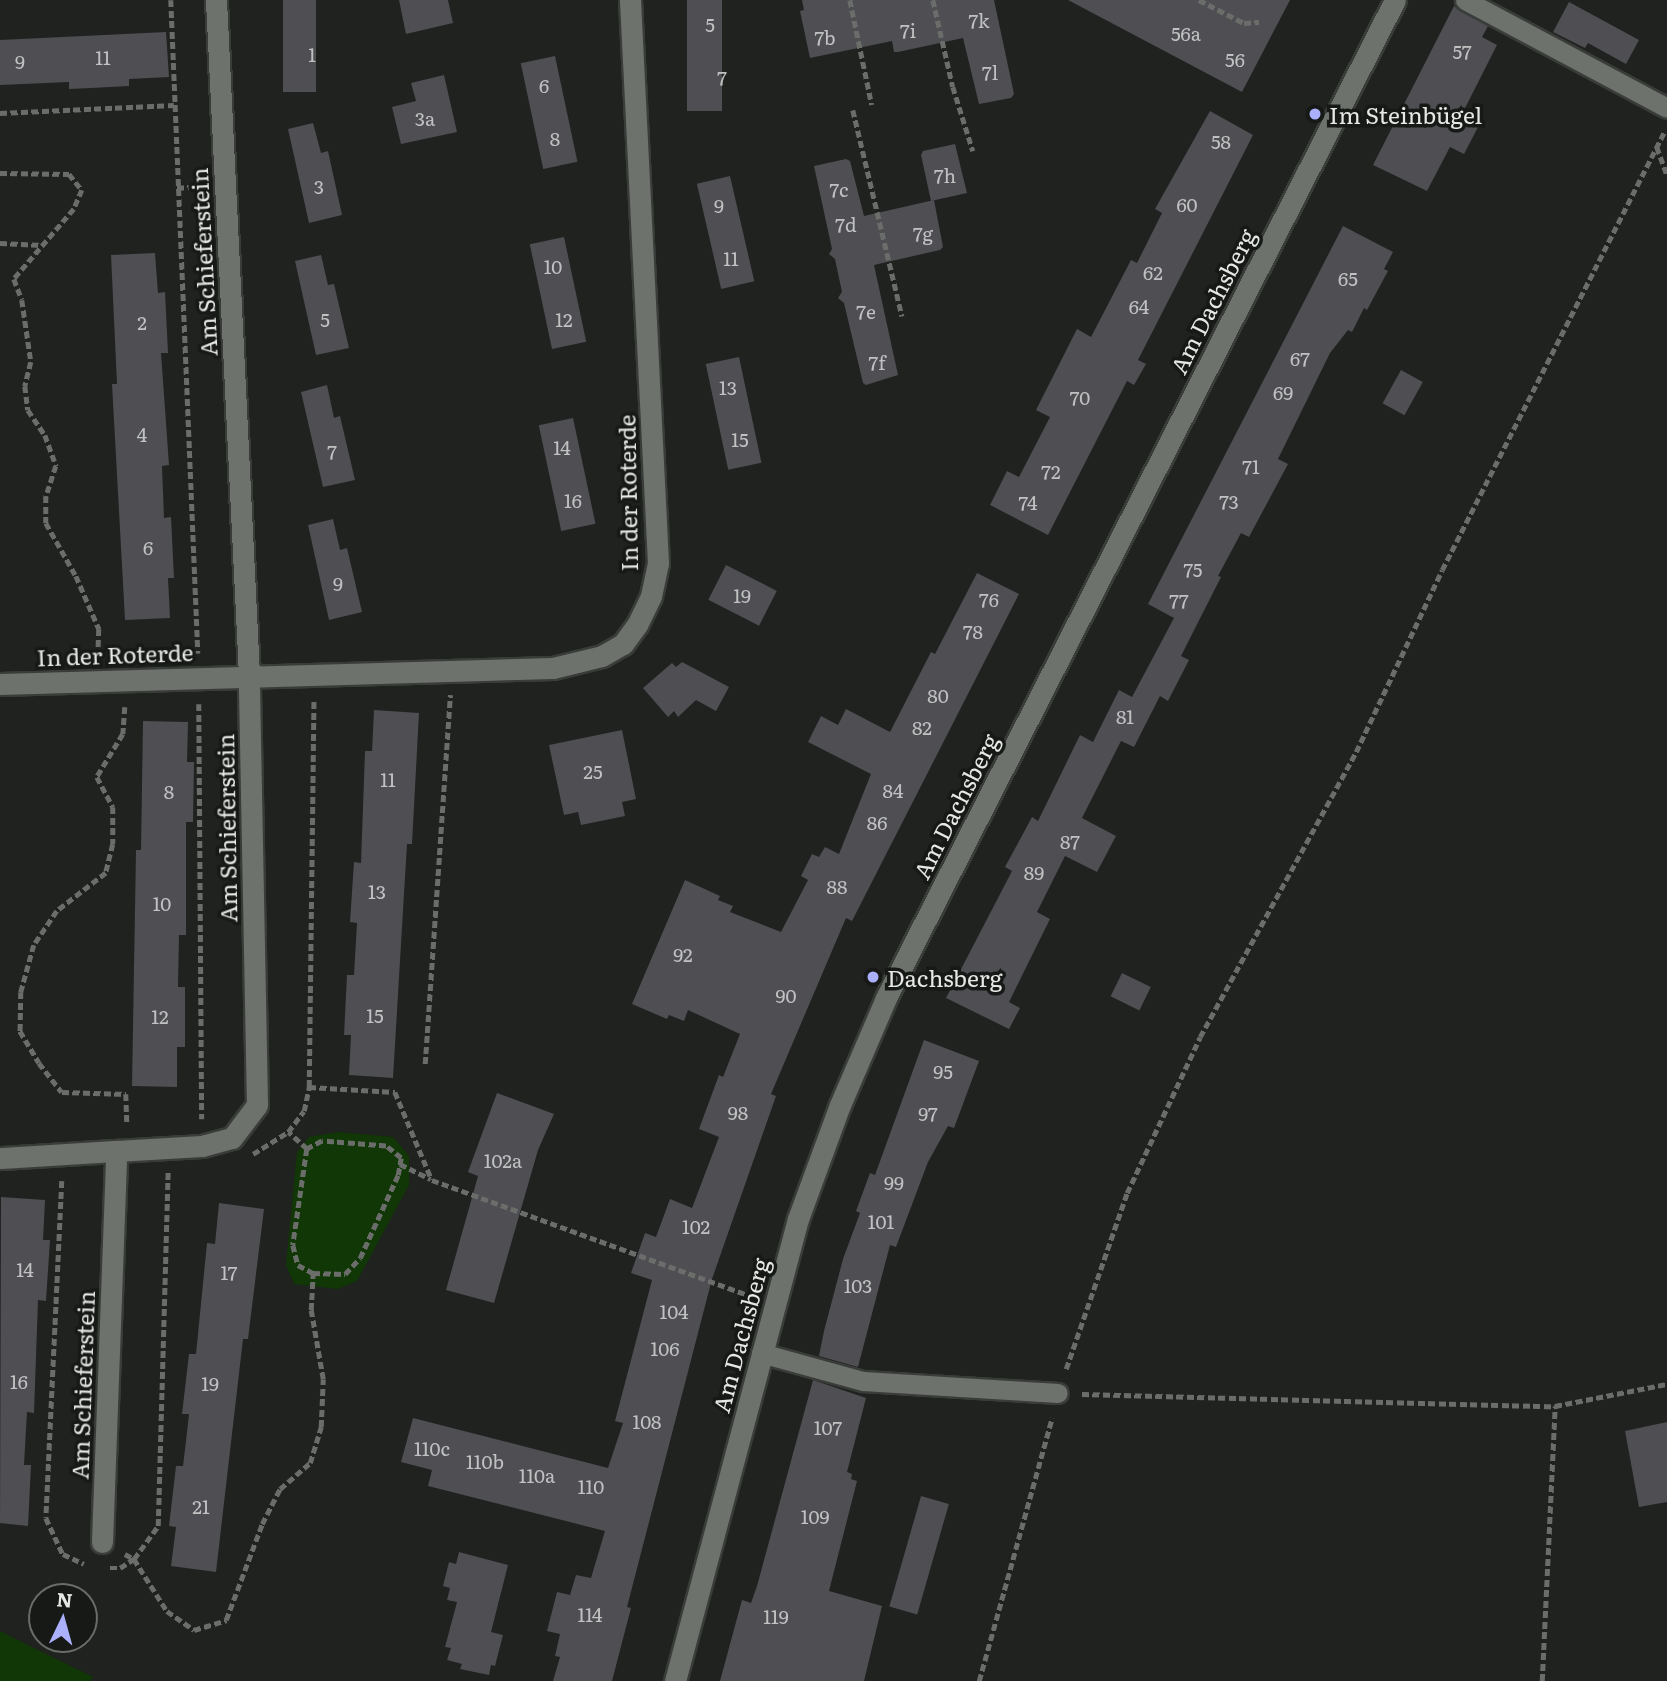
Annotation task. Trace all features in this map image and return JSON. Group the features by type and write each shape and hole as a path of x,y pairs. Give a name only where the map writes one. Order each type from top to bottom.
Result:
{"street":[{"name":"Am Schieferstein","path":"103,1542 122,1151 202,1146 232,1138 257,1105 249,675 216,0"},
{"name":"In der Roterde","path":"0,684 553,668 602,656 623,644 638,625 651,596 658,563 630,0"},
{"name":"Am Dachsberg","path":"676,1681 798,1219 830,1131 886,998 1395,0"},
{"path":"0,1158 122,1151"}],"lane":[{"path":"1465,0 1667,108"},
{"path":"761,1353 863,1381 1058,1393"}],"path":[{"path":"171,0 173,105 199,678 202,1146"},
{"path":"850,0 872,105"},
{"path":"933,0 953,87 973,151"},
{"path":"1199,0 1244,23 1259,22"},
{"path":"0,113 173,105"},
{"path":"853,110 902,316"},
{"path":"979,1681 1058,1393 1127,1193 1200,1037 1356,752 1442,570 1667,127"},
{"path":"1657,147 1667,175"},
{"path":"0,173 69,174 82,190 74,209 15,279 22,300 31,362 25,386 28,410 45,435 56,466 46,496 46,523 76,576 99,629 97,681"},
{"path":"0,243 43,245"},
{"path":"425,1064 451,673"},
{"path":"307,1149 288,1132 304,1111 309,1087 314,674"},
{"path":"122,1151 126,1094 62,1092 39,1063 20,1031 21,992 34,944 57,911 106,873 113,844 113,807 97,777 123,734 125,680"},
{"path":"309,1087 395,1092 432,1180"},
{"path":"322,1141 386,1146 401,1158 398,1175 360,1258 345,1274 313,1273 298,1265 293,1245 307,1149 322,1141"},
{"path":"400,1164 432,1180 717,1286 775,1303"},
{"path":"103,1542 134,1559 167,1611 194,1630 226,1620 262,1524 280,1489 310,1464 321,1427 323,1379 311,1310 313,1273"},
{"path":"1058,1393 1555,1406 1667,1384"},
{"path":"1542,1681 1555,1406"}],"green space":[{"path":"338,1132 393,1137 409,1156 409,1185 357,1281 338,1289 294,1284 286,1265 297,1152 309,1137"},
{"path":"0,1631 28,1645 28,1653 44,1653 93,1677 90,1681 0,1681"}],"building":[{"path":"283,0 316,0 316,92 283,92"},
{"path":"399,0 448,0 453,23 406,34"},
{"path":"687,0 722,0 722,111 687,111"},
{"path":"802,0 994,0 1014,94 1011,98 979,104 963,38 898,52 894,52 892,41 810,58 800,11 804,10"},
{"path":"1068,0 1290,0 1242,92"},
{"path":"1569,2 1639,40 1626,64 1588,43 1585,48 1553,32"},
{"path":"1454,6 1488,26 1482,37 1497,45 1460,118 1478,127 1464,154 1450,147 1427,191 1373,165"},
{"path":"166,32 169,77 129,79 129,86 91,88 69,89 69,82 0,85 0,40"},
{"path":"555,56 577,162 543,169 521,63"},
{"path":"444,75 457,132 401,144 392,107 416,101 411,83"},
{"path":"1210,111 1253,135 1138,360 1146,364 1134,385 1127,381 1048,535 990,505 1007,471 1019,477 1050,417 1036,410 1077,329 1091,337 1131,260 1137,263 1162,213 1155,209"},
{"path":"313,123 321,153 328,151 342,215 309,223 288,129"},
{"path":"955,144 967,193 931,201 921,155 923,151"},
{"path":"846,159 850,161 864,216 934,200 943,247 940,250 874,265 898,375 866,385 863,383 844,303 838,298 842,292 835,259 829,254 832,249 814,166"},
{"path":"730,176 754,281 721,289 697,184"},
{"path":"1343,226 1393,252 1384,269 1388,271 1352,332 1348,330 1330,353 1278,459 1288,464 1249,537 1241,533 1218,576 1221,577 1181,656 1189,660 1168,701 1160,696 1134,747 1121,741 1082,818 1116,836 1097,872 1065,856 1037,912 1050,919 1009,1002 1020,1008 1009,1029 946,998 1012,871 1005,867 1032,817 1038,821 1080,735 1093,742 1119,690 1132,697 1174,618 1148,604"},
{"path":"564,237 586,342 552,349 530,244"},
{"path":"155,253 158,293 165,292 168,353 161,353 169,465 162,466 164,518 171,517 174,578 168,578 170,618 125,620 112,384 117,384 111,255"},
{"path":"321,255 328,285 334,284 349,348 316,355 295,261"},
{"path":"739,357 761,463 728,470 706,364"},
{"path":"1401,370 1423,382 1404,415 1383,403"},
{"path":"327,385 334,418 340,416 355,480 323,487 301,392"},
{"path":"573,418 595,524 561,531 539,425"},
{"path":"333,519 340,550 347,548 362,612 329,620 308,525"},
{"path":"726,565 777,591 759,626 708,600"},
{"path":"977,573 1019,594 852,921 846,918 771,1094 776,1096 712,1279 627,1607 631,1608 612,1681 553,1681 560,1657 555,1656 560,1634 547,1631 557,1592 570,1595 576,1575 591,1578 605,1531 428,1486 432,1470 401,1462 413,1418 608,1468 623,1423 615,1421 652,1280 631,1273 645,1233 656,1237 670,1199 692,1208 719,1137 699,1129 719,1075 723,1077 740,1034 688,1010 684,1021 669,1015 667,1019 632,1004 685,880 720,896 718,900 733,906 730,912 781,932 808,880 801,876 812,854 819,857 825,847 839,854 871,774 808,742 821,716 838,725 846,709 890,732 931,652 935,654"},
{"path":"682,662 729,687 716,711 696,700 678,717 674,711 668,717 643,688 672,663 676,667"},
{"path":"374,710 419,713 412,844 407,844 393,1078 349,1075 351,1035 344,1035 347,975 354,975 357,923 350,922 354,862 361,863 365,751 372,751"},
{"path":"143,721 188,722 187,762 194,762 193,822 186,822 186,935 179,935 178,987 185,987 185,1047 177,1047 177,1087 132,1086 136,850 141,850"},
{"path":"622,730 636,799 622,802 625,816 581,825 578,812 564,815 549,745"},
{"path":"1122,973 1151,987 1139,1010 1111,996"},
{"path":"924,1040 979,1061 954,1128 948,1126 928,1162 896,1247 890,1245 858,1367 819,1356 824,1331 843,1259 860,1213 856,1211 870,1173 875,1175"},
{"path":"497,1093 554,1114 538,1150 494,1303 446,1290 478,1176 468,1172"},
{"path":"1,1197 45,1200 43,1240 50,1240 46,1301 38,1300 34,1413 27,1412 24,1465 31,1465 28,1526 0,1523"},
{"path":"219,1203 264,1209 248,1339 243,1339 216,1572 171,1566 176,1527 169,1526 176,1466 183,1466 186,1441 189,1414 182,1414 189,1354 196,1354 207,1243 215,1244"},
{"path":"813,1380 866,1398 847,1472 852,1474 851,1479 857,1481 829,1591 882,1606 864,1681 720,1681 742,1600 751,1603 757,1586"},
{"path":"1667,1422 1667,1502 1639,1507 1625,1431"},
{"path":"921,1496 949,1504 917,1615 889,1607"},
{"path":"459,1552 508,1565 491,1632 503,1635 495,1666 491,1665 489,1675 460,1669 462,1664 447,1660 451,1648 445,1647 457,1602 447,1600 450,1588 443,1586 449,1562 456,1564"}],"place":[{"name":"Im Steinbügel","path":"1315,114"},
{"name":"Dachsberg","path":"873,977"}]}
